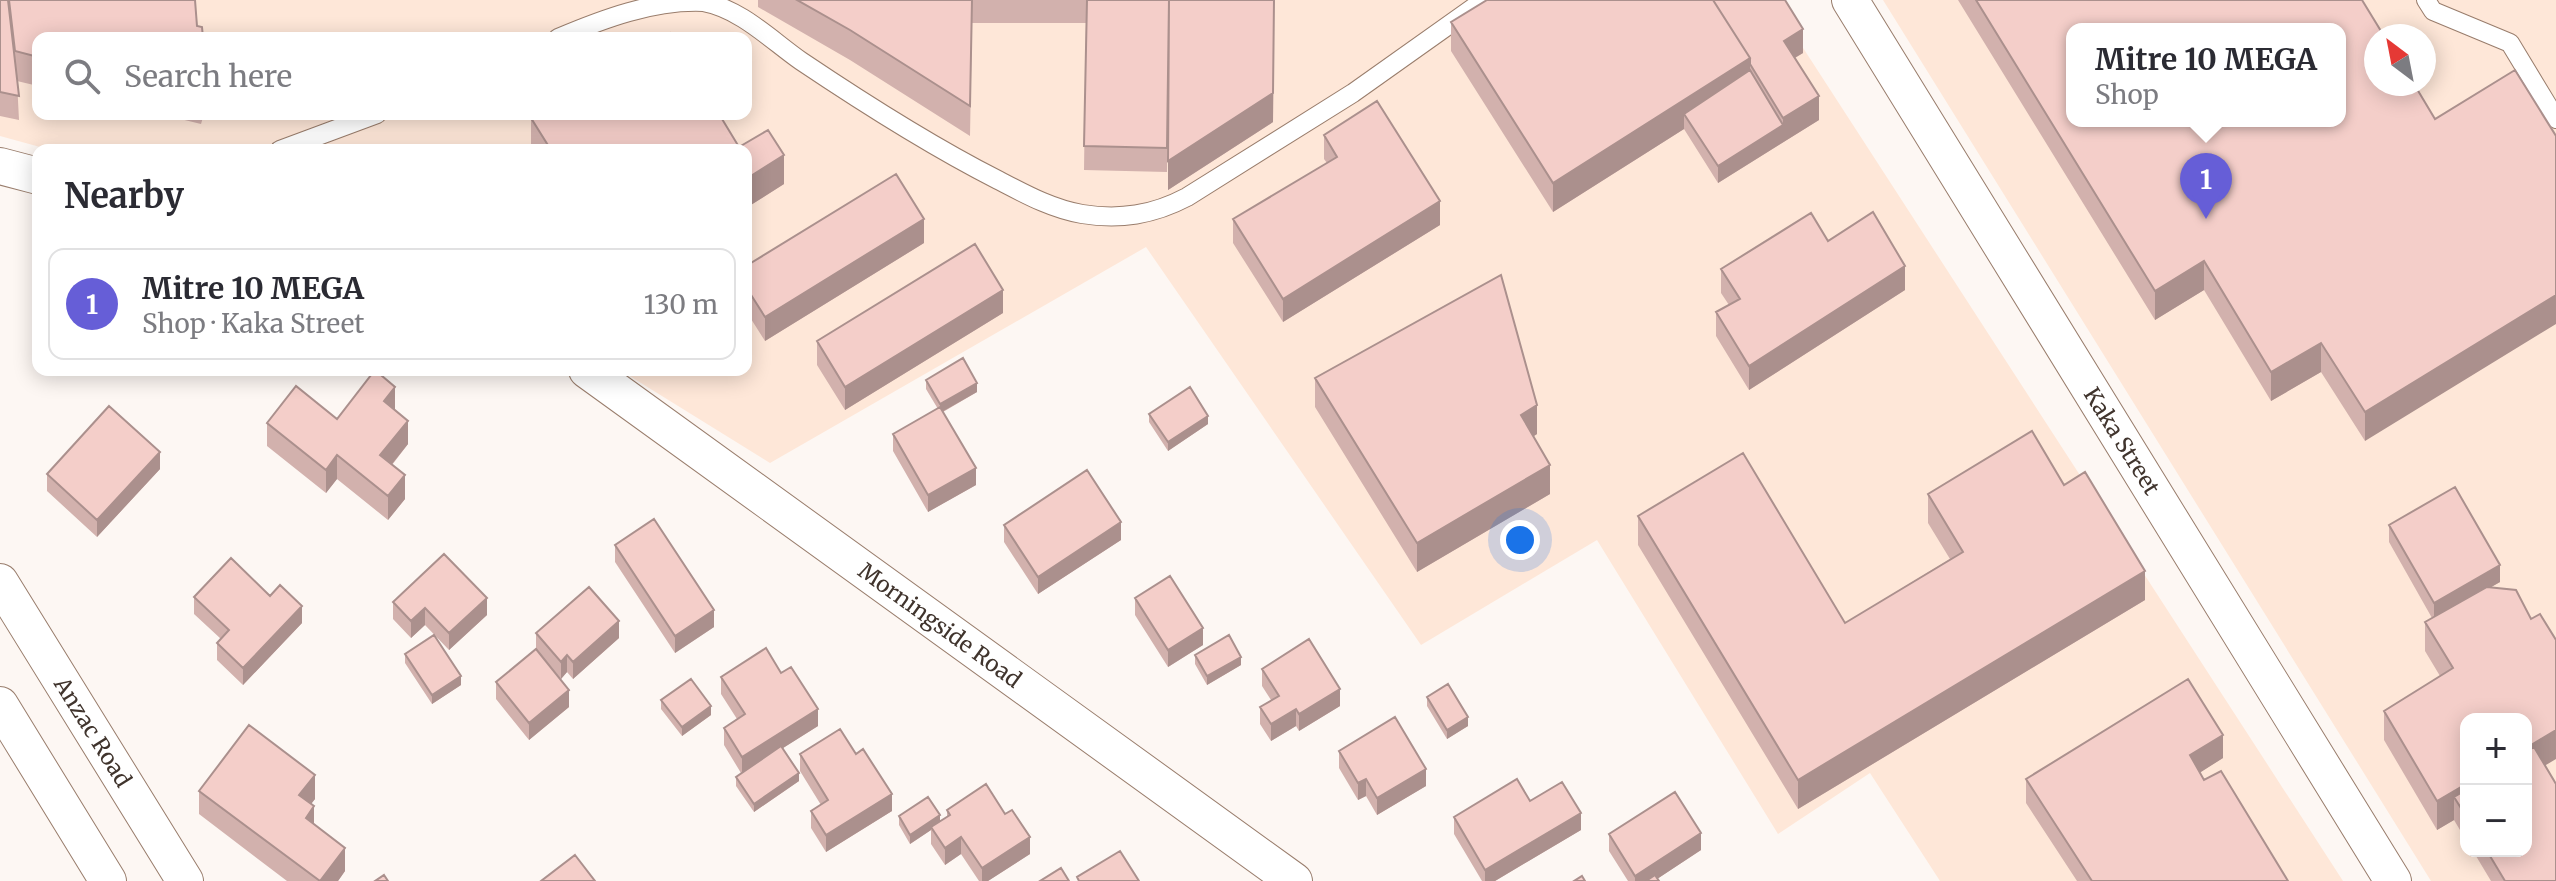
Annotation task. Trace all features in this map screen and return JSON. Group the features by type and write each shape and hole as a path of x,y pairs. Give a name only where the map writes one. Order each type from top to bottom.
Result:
{"street":[{"name":"Kaka Street","path":"1850,0 2393,881"},
{"path":"0,166 32,174"},
{"name":"Morningside Road","path":"595,376 1294,881"},
{"name":"Anzac Road","path":"0,582 185,881"},
{"path":"0,705 108,881"}],"lane":[{"path":"573,32 629,9 654,3 680,0 703,2 730,10 936,149 1045,204 1079,213 1129,217 1169,207 1187,197 1353,93 1484,0"},
{"path":"2426,0 2433,11 2510,43 2556,119"},
{"path":"296,144 361,120"}],"shaded area":[{"path":"0,0 1772,0 2343,881 1940,881 1870,773 1778,834 1597,540 1421,645 1146,247 770,463 630,376 752,376 752,144 32,145 0,136"},
{"path":"1883,0 2556,0 2556,881 2431,881"}],"building":[{"path":"0,0 8,0 19,96 0,92"},
{"path":"9,0 195,0 197,26 202,27 202,32 32,32 32,55 15,51"},
{"path":"797,0 972,0 970,106 850,30"},
{"path":"1087,0 1169,0 1167,148 1084,146"},
{"path":"1169,0 1274,0 1273,93 1168,161"},
{"path":"1487,0 1713,0 1750,58 1553,183 1451,22"},
{"path":"1713,0 1785,0 1803,29 1784,41 1819,96 1783,118"},
{"path":"1976,0 2362,0 2377,24 2364,24 2364,96 2421,96 2435,119 2515,70 2556,136 2556,295 2365,412 2321,343 2271,372 2204,261 2155,291"},
{"path":"1750,70 1783,125 1718,166 1684,114"},
{"path":"1377,101 1440,201 1283,299 1233,219 1337,157 1324,135"},
{"path":"532,120 723,120 737,144 547,144"},
{"path":"768,130 784,155 752,175 752,144 744,144"},
{"path":"896,174 924,219 765,317 752,296 752,262"},
{"path":"1873,212 1905,266 1749,366 1716,312 1740,299 1721,269 1811,213 1828,241"},
{"path":"975,244 1003,290 845,387 817,341"},
{"path":"1501,275 1537,405 1521,415 1550,465 1417,543 1315,378"},
{"path":"963,358 977,383 940,404 926,380"},
{"path":"370,376 382,376 395,387 384,401 408,421 380,455 405,475 388,496 337,455 326,470 267,423 296,386 337,419"},
{"path":"1190,387 1208,416 1168,442 1149,414"},
{"path":"109,406 160,452 97,520 47,474"},
{"path":"940,407 976,468 928,495 893,434"},
{"path":"2032,431 2064,485 2085,472 2145,571 1798,780 1638,516 1743,453 1845,623 1963,552 1928,494"},
{"path":"1087,470 1121,522 1038,577 1004,525"},
{"path":"2455,487 2500,565 2434,603 2389,525"},
{"path":"654,519 714,610 675,636 615,545"},
{"path":"444,554 487,598 449,633 425,608 411,621 393,602"},
{"path":"231,558 270,596 280,585 302,606 243,668 217,643 229,630 194,597"},
{"path":"1170,576 1203,628 1168,650 1135,598"},
{"path":"589,587 619,621 573,662 567,655 561,662 536,633"},
{"path":"2487,587 2516,590 2531,619 2540,614 2556,640 2556,730 2532,744 2532,713 2460,713 2460,788 2437,801 2384,711 2453,668 2425,622"},
{"path":"434,635 461,676 432,695 405,654"},
{"path":"1229,635 1241,657 1207,676 1195,655"},
{"path":"1309,639 1340,689 1299,714 1296,709 1271,724 1260,707 1279,696 1262,669"},
{"path":"766,648 781,673 791,667 818,709 742,757 724,728 745,714 721,677"},
{"path":"536,649 569,690 529,723 496,682"},
{"path":"691,679 711,706 682,727 661,700"},
{"path":"2188,679 2223,735 2190,755 2204,780 2221,771 2288,881 2092,881 2026,779"},
{"path":"1448,684 1468,717 1447,730 1427,697"},
{"path":"1395,717 1426,769 1377,798 1366,779 1358,783 1339,751"},
{"path":"249,725 315,775 299,795 314,806 306,818 345,848 320,881 199,791"},
{"path":"840,729 856,754 863,749 892,794 826,835 811,811 828,800 800,754"},
{"path":"781,746 799,773 754,804 736,777"},
{"path":"2532,748 2556,784 2556,881 2505,881 2491,857 2532,857"},
{"path":"1517,779 1530,801 1562,782 1581,813 1485,870 1454,817"},
{"path":"986,784 1005,814 1012,810 1030,837 982,868 961,837 945,848 931,827 950,815 947,810"},
{"path":"1675,792 1701,833 1635,876 1609,834"},
{"path":"928,797 940,815 910,835 899,816"},
{"path":"1120,851 1139,881 1079,881 1077,877"},
{"path":"575,855 595,881 541,881"},
{"path":"1061,868 1069,881 1040,881"}],"place":[{"name":"Mitre 10 MEGA","path":"2206,219"}]}
